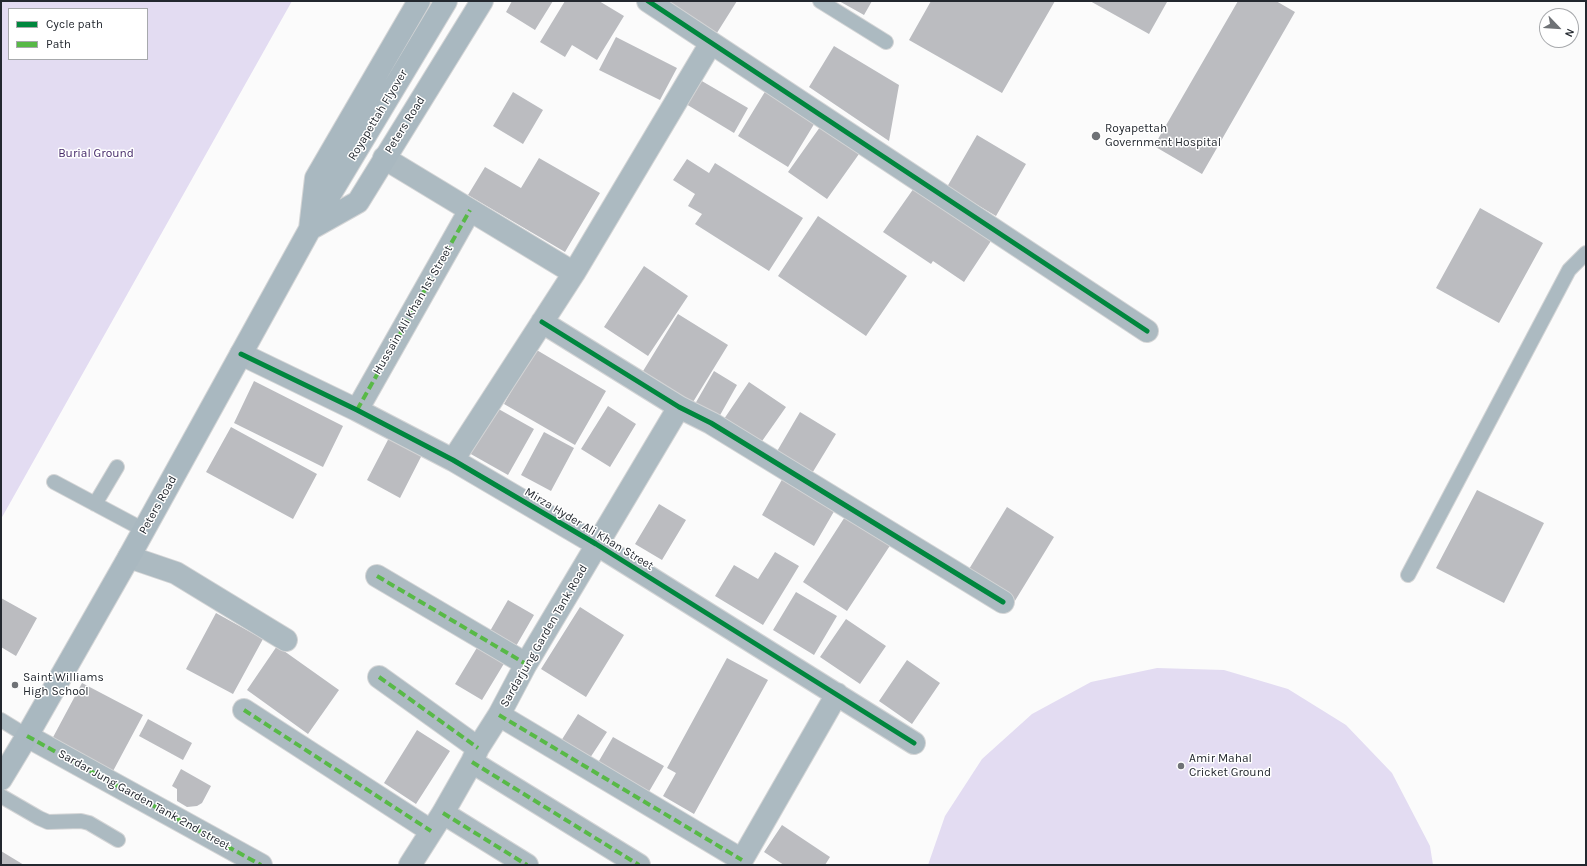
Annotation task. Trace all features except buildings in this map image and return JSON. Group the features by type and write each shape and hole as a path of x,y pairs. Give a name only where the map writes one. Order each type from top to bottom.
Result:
{"main road":[{"name":"Peters Road","path":"1,779 129,557 310,229 316,178 419,1"},
{"name":"Royapettah Flyover","path":"310,229 446,1"},
{"name":"Peters Road","path":"310,229 358,202 482,1"}],"street":[{"path":"648,1 1147,331"},
{"path":"453,460 574,274 711,43"},
{"path":"384,158 574,274"},
{"name":"Hussain Ali Khan 1st Street","path":"357,410 470,210"},
{"path":"542,322 679,407 711,423 1003,602"},
{"name":"Mirza Hyder Ali Khan Street","path":"241,354 357,410 453,460 596,544 914,743"},
{"name":"Sardarjung Garden Tank Road","path":"410,865 437,822 499,715 526,664 596,544 679,407"},
{"path":"129,557 176,573 286,640"},
{"path":"377,576 526,664"},
{"path":"379,677 475,755 639,865"},
{"path":"499,715 740,863 837,694"},
{"path":"244,710 437,822 527,865"},
{"name":"Sardar Jung Garden Tank 2nd street","path":"27,736 261,865"}],"lane":[{"path":"820,1 886,42"},
{"path":"1408,576 1570,270 1586,253"},
{"path":"95,504 117,467"},
{"path":"54,482 144,530"},
{"path":"1,720 27,736"},
{"path":"1,796 48,822 81,821 89,823 118,840"}],"green space":[{"name":"Burial Ground","path":"1,1 292,1 1,519"},
{"name":"Amir Mahal Cricket Ground","path":"1157,668 1224,670 1288,689 1346,725 1392,773 1430,846 1433,865 928,865 945,816 982,759 1032,714 1091,682"}],"marked path":[{"path":"357,410 470,210"},
{"path":"377,576 526,664"},
{"path":"379,677 478,748"},
{"path":"244,710 431,831"},
{"path":"499,715 742,860"},
{"path":"27,736 261,865"},
{"path":"472,762 639,865"},
{"path":"443,813 527,865"}],"cycle path":[{"path":"648,1 1147,331"},
{"path":"542,322 679,407 711,423 1003,602"},
{"path":"241,354 357,410 453,460 596,544 914,743"}],"place":[{"name":"Royapettah Government Hospital","path":"1096,136"},
{"name":"Saint Williams High School","path":"15,685"},
{"name":"Amir Mahal Cricket Ground","path":"1181,766"}]}
